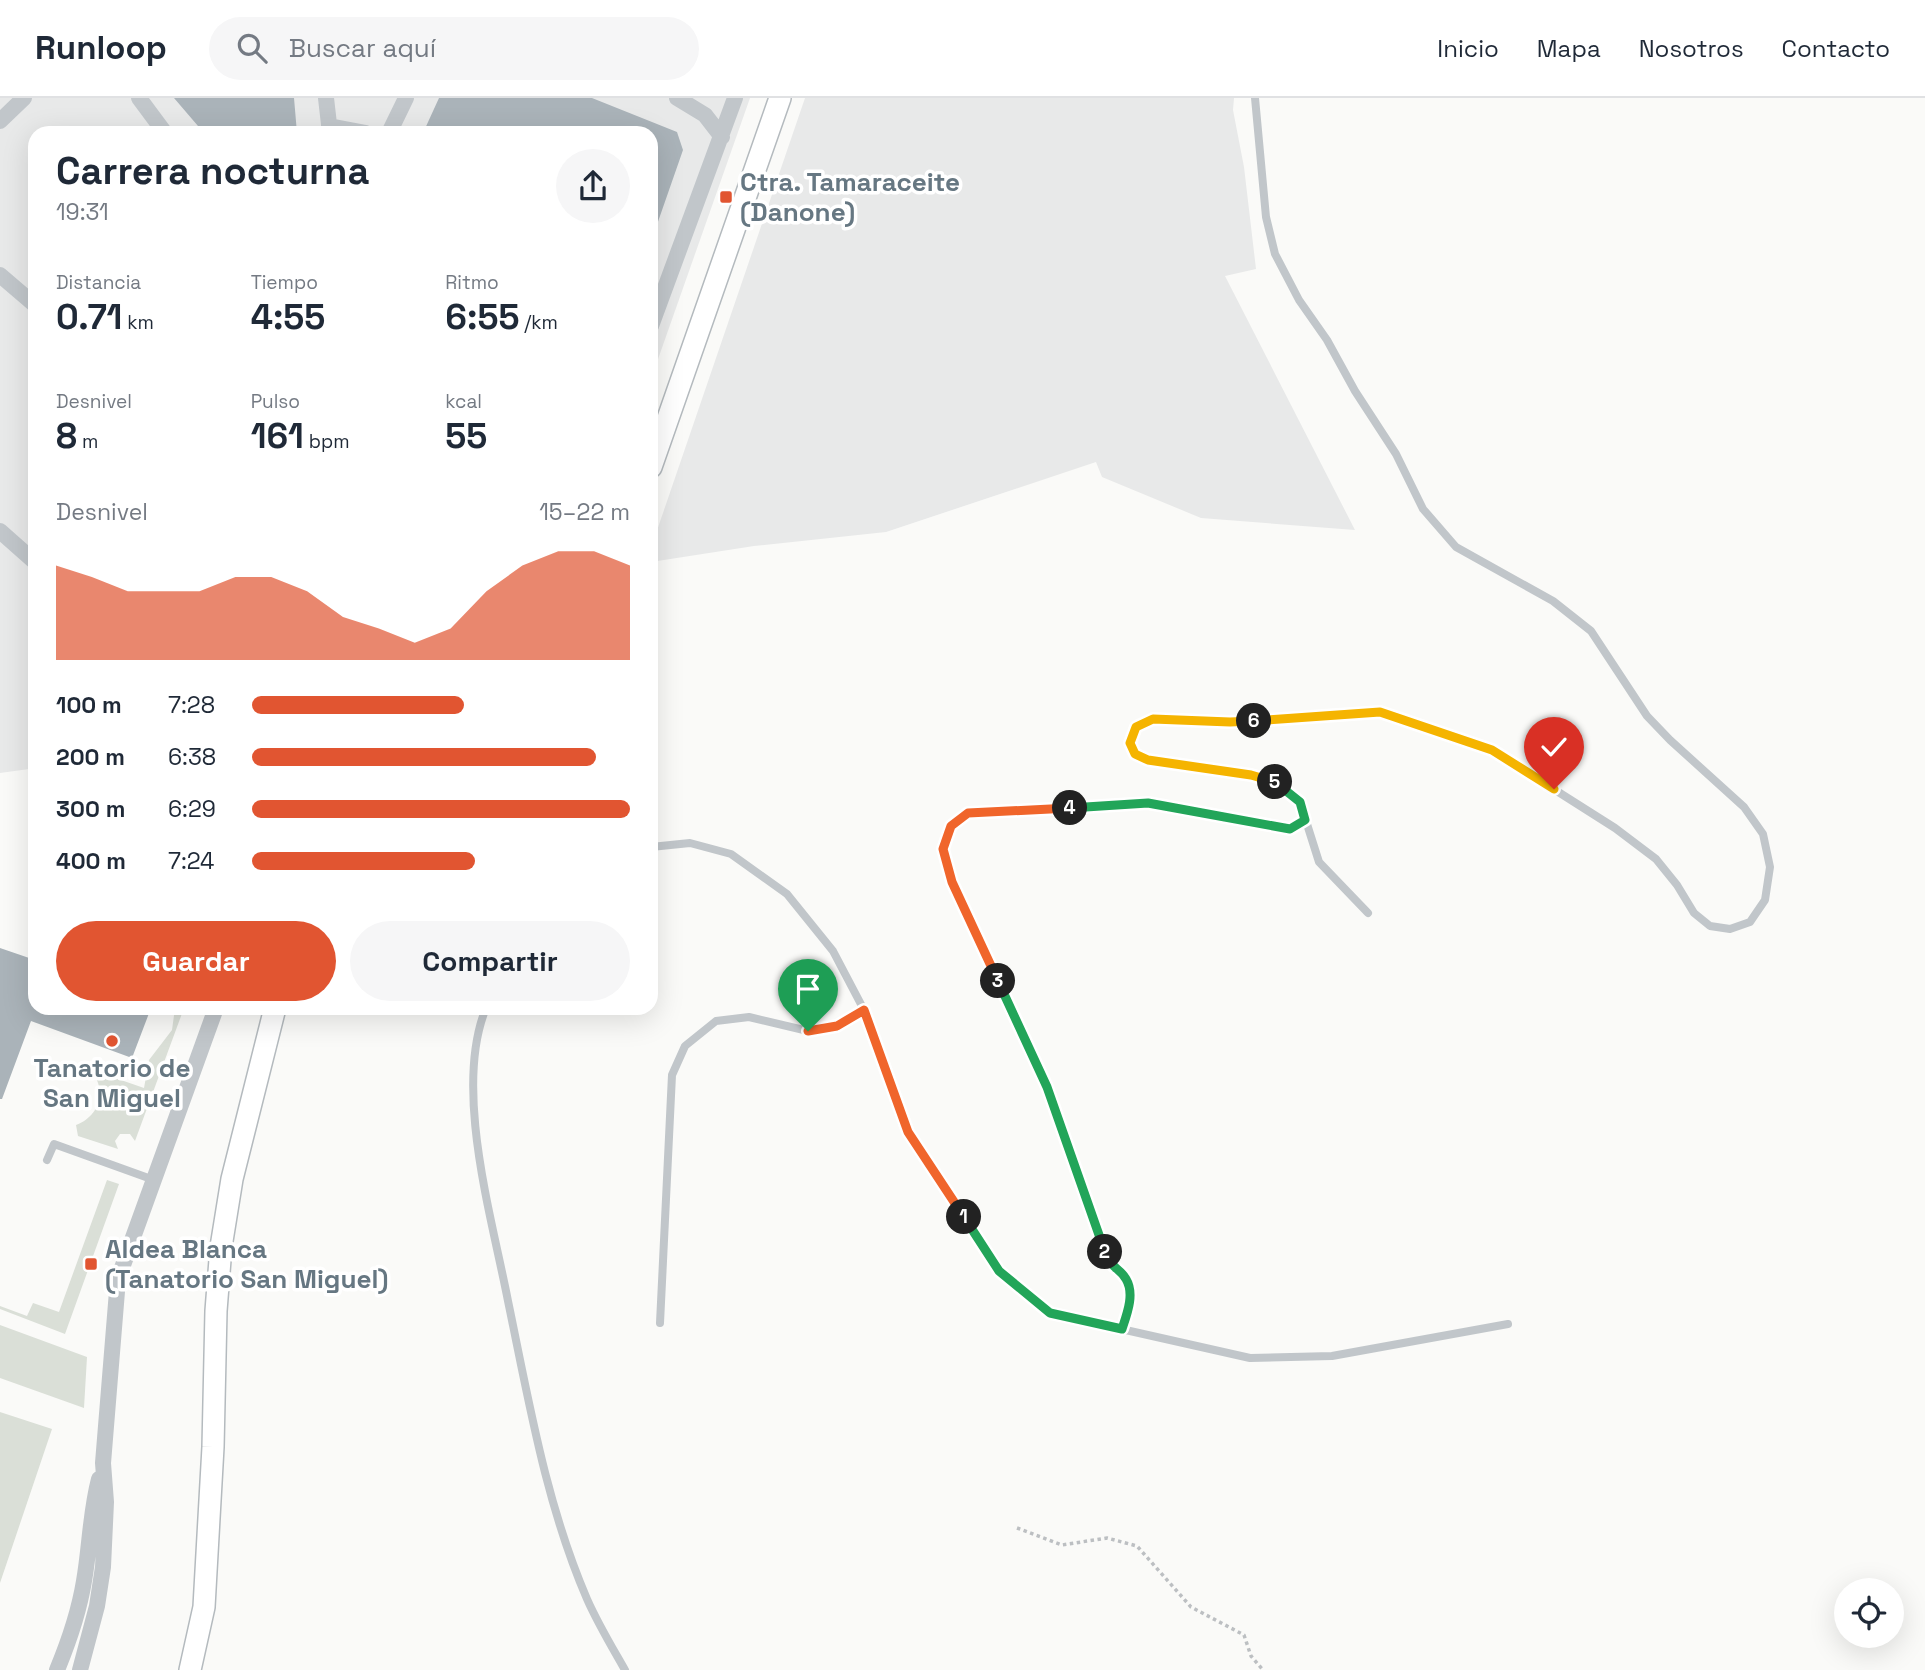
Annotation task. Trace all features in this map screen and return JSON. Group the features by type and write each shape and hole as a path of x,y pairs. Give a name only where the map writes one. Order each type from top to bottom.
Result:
{"main road":[{"path":"658,447 780,98"},
{"path":"190,1670 204,1607 220,1247 232,1179 273,1015"}],"street":[{"path":"0,121 24,98"},
{"path":"139,98 160,126"},
{"path":"326,98 330,126"},
{"path":"392,126 406,98"},
{"path":"677,98 705,115 722,137"},
{"path":"658,307 735,98"},
{"path":"0,275 28,299"},
{"path":"0,531 28,556"},
{"path":"80,1670 97,1606 103,1567 106,1503 103,1463 118,1279 213,1015"},
{"path":"57,1670 70,1636 84,1581 93,1503 103,1463"}],"lane":[{"path":"1255,98 1266,217 1275,254 1299,300 1327,341 1354,391 1396,454 1423,509 1456,547 1553,601 1591,631 1647,716 1744,807 1763,834 1770,867 1765,900 1750,922 1730,929 1710,926 1694,913 1677,885 1656,859 1615,828 1492,750 1380,712 1230,722 1153,719 1136,727 1130,743 1135,754 1148,760 1251,775 1279,783 1300,802 1319,862 1368,913"},
{"path":"658,846 690,843 731,854 787,894 833,951 864,1010 908,1132 999,1271 1050,1313 1250,1358 1332,1356 1508,1324"},
{"path":"660,1323 672,1075 685,1046 716,1021 749,1017 808,1031 837,1026 864,1010"},
{"path":"483,1015 477,1029 473,1083 478,1153 540,1455 564,1535 588,1600 625,1670"},
{"path":"47,1160 54,1144 154,1180"}],"path":[{"path":"1122,1329 1130,1304 1126,1279 1109,1264 1047,1087 952,882 943,849 951,826 968,813 1148,803 1290,829 1305,820"},
{"path":"1017,1528 1062,1545 1107,1538 1137,1546 1191,1606 1244,1635 1251,1656 1263,1670"}],"shaded area":[{"path":"0,98 750,98 658,359 658,126 28,126 28,769 0,773"},
{"path":"805,98 1234,98 1233,110 1244,167 1256,269 1225,276 1355,530 1201,518 1102,477 1096,462 886,532 754,546 658,561 658,528"},
{"path":"174,1015 181,1015 135,1141 130,1134 120,1134 115,1141 118,1149 78,1136 76,1125 91,1115 99,1100 95,1071 144,1088 149,1060 172,1030"},
{"path":"107,1180 119,1184 65,1334 0,1309 0,1306 27,1316 33,1303 59,1312"},
{"path":"0,1325 87,1357 84,1408 0,1378"},
{"path":"0,1412 52,1429 0,1583"}],"building":[{"path":"174,98 294,98 296,126 198,126"},
{"path":"439,98 592,98 677,132 683,150 658,222 658,126 426,126"},
{"path":"0,948 28,958 28,1015 148,1015 132,1058 31,1021 0,1099"}],"place":[{"name":"Ctra. Tamaraceite (Danone)","path":"726,197"},
{"name":"Tanatorio de San Miguel","path":"112,1041"},
{"name":"Aldea Blanca (Tanatorio San Miguel)","path":"91,1264"}],"route":[{"path":"808,1031 837,1026 864,1010 908,1132 999,1271 1050,1313 1122,1329 1130,1304 1126,1279 1109,1264 1047,1087 952,882 943,849 951,826 968,813 1148,803 1290,829 1305,820 1300,802 1279,783 1251,775 1148,760 1135,754 1130,743 1136,727 1153,719 1230,722 1380,712 1492,750 1554,789"}]}
